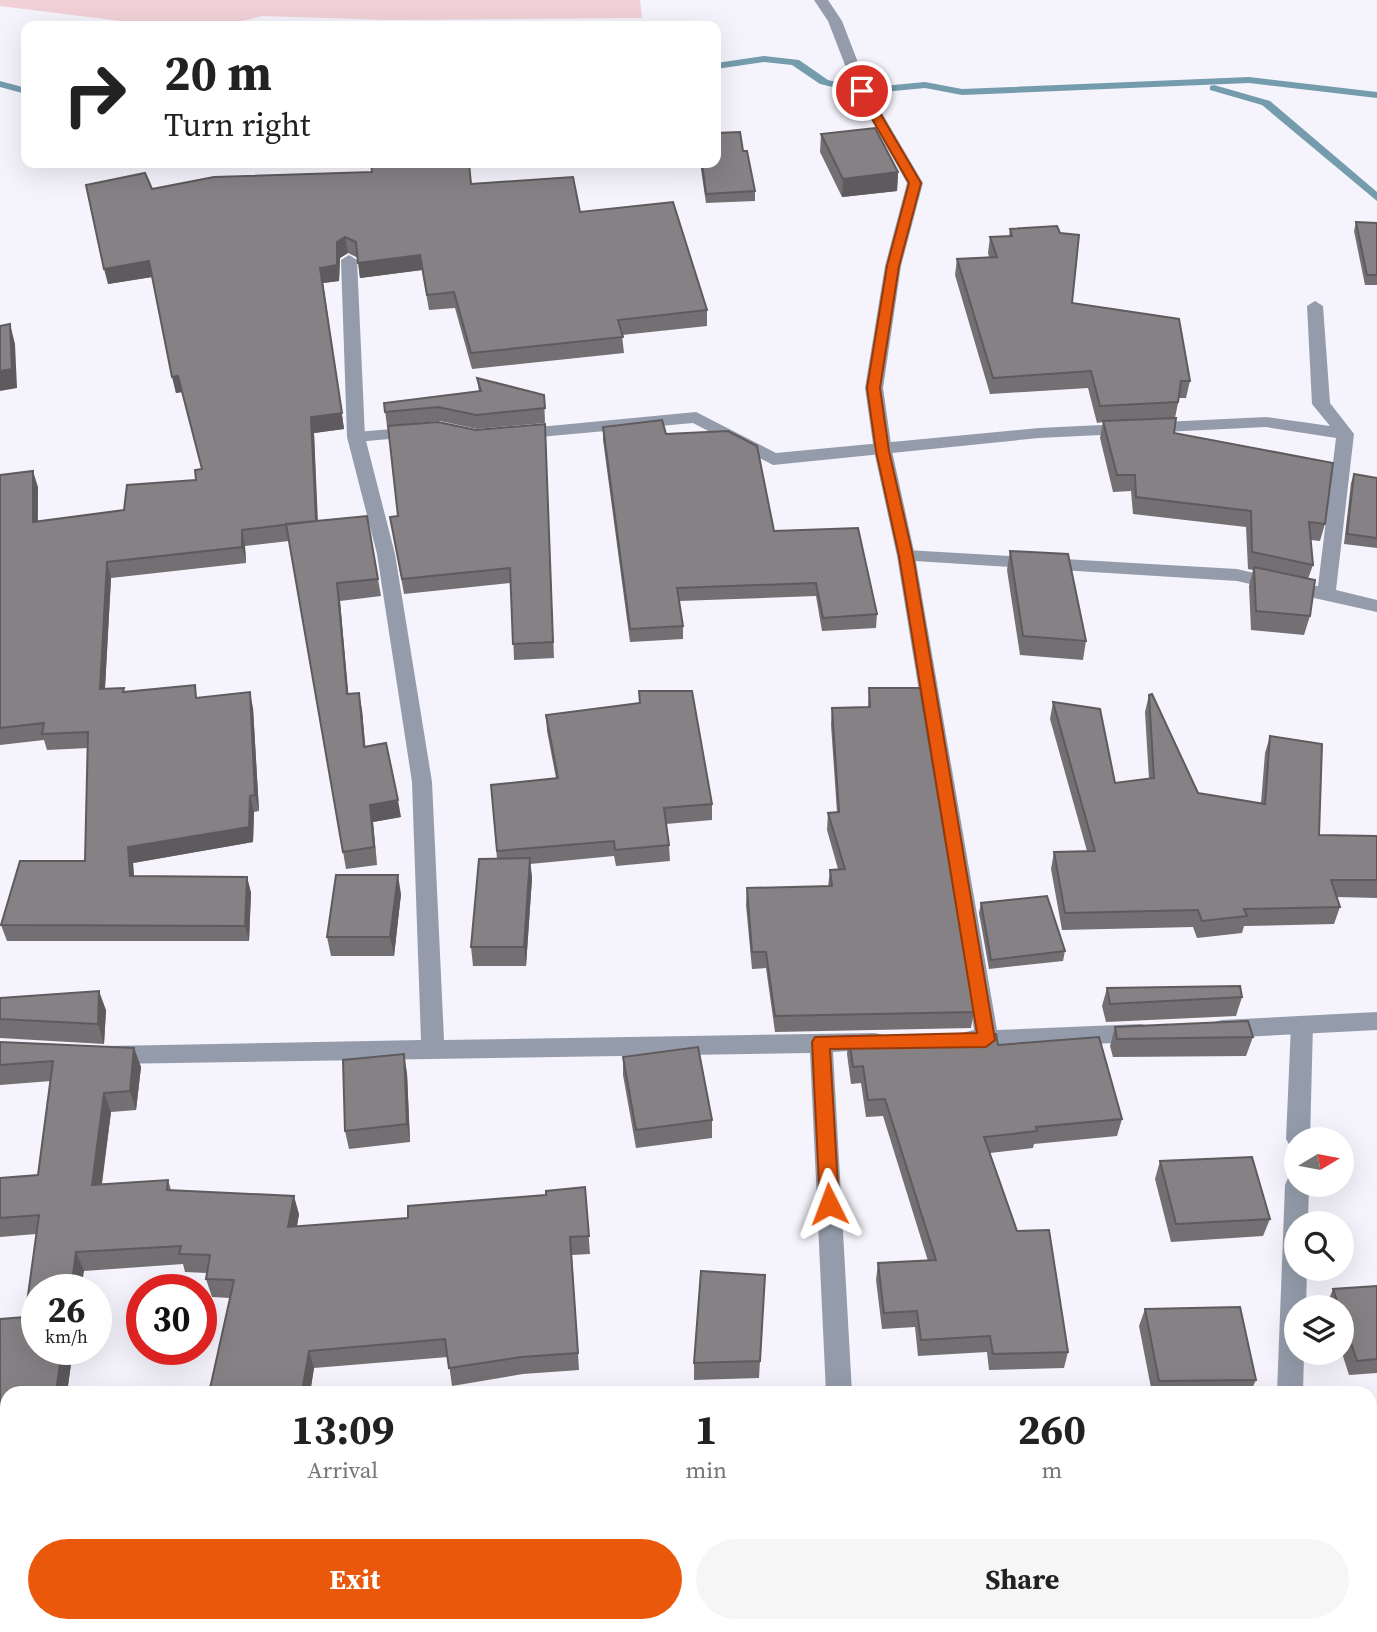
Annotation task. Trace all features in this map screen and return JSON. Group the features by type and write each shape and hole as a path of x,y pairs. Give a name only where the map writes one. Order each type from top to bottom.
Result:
{"street":[{"path":"821,0 835,20 862,91 915,183 893,266 874,388 883,451 906,556 986,1040"},
{"path":"349,260 356,437 386,554 422,782 433,1051"},
{"path":"1315,306 1321,404 1345,434 1326,594"},
{"path":"504,435 696,417 773,459 883,451 1039,433 1266,422 1345,434"},
{"path":"356,437 440,429"},
{"path":"906,556 1237,575 1377,606"},
{"path":"1206,1030 1377,1021"},
{"path":"1298,1127 1302,1025"},
{"path":"945,1041 1165,1032"},
{"path":"93,1055 904,1041"},
{"path":"821,1042 839,1386"},
{"path":"1290,1386 1297,1197"}],"shaded area":[{"path":"0,0 640,0 642,18 391,20 262,16 242,21 121,21 0,6"}],"building":[{"path":"875,128 898,172 843,179 821,134"},
{"path":"740,132 743,151 747,151 755,191 706,194 703,168 721,168 721,133"},
{"path":"372,168 469,168 471,184 573,177 580,212 673,202 707,310 618,320 623,337 471,353 454,292 427,295 420,255 358,263 356,242 345,237 337,242 337,265 320,268 342,413 311,417 316,521 242,530 242,547 107,562 100,689 124,688 123,692 195,685 196,698 250,692 255,795 250,796 249,827 128,847 130,876 247,877 245,926 1,925 20,861 85,861 88,732 42,734 44,723 0,728 0,475 33,471 33,522 124,510 127,485 196,480 195,470 202,469 178,376 172,377 149,261 104,269 86,185 145,173 152,189 214,177 372,172"},
{"path":"1356,222 1377,223 1377,275 1367,275"},
{"path":"1057,226 1060,233 1079,235 1072,303 1179,319 1190,381 1181,381 1178,402 1100,406 1091,371 993,378 957,259 997,257 990,237 1012,236 1010,229"},
{"path":"10,324 12,369 0,371 0,326"},
{"path":"477,378 544,395 545,408 476,415 438,407 385,412 384,403 481,391"},
{"path":"1176,418 1174,433 1333,463 1325,524 1309,522 1313,565 1252,552 1251,511 1136,497 1135,475 1117,475 1103,421"},
{"path":"662,420 666,434 728,431 757,446 774,531 858,528 877,614 823,618 816,583 677,588 683,626 630,629 603,427"},
{"path":"438,422 476,430 545,424 553,642 513,644 510,568 402,579 390,517 398,516 388,426"},
{"path":"1354,474 1377,478 1377,538 1347,534"},
{"path":"367,516 378,579 337,583 347,694 359,693 364,747 386,743 398,800 370,805 374,847 343,852 286,524"},
{"path":"1010,551 1068,554 1086,641 1023,636"},
{"path":"1254,567 1315,580 1310,616 1256,611"},
{"path":"869,688 920,688 974,1012 775,1016 766,952 752,952 747,888 832,886 830,870 845,869 828,813 839,812 832,708 870,707"},
{"path":"639,691 692,691 712,804 664,808 669,845 615,850 614,841 497,851 491,785 558,778 546,715 640,703"},
{"path":"1152,694 1198,793 1265,804 1270,736 1322,744 1319,835 1377,836 1377,880 1331,880 1340,907 1244,909 1247,916 1202,921 1198,910 1065,913 1054,852 1095,851 1053,702 1100,709 1115,783 1154,778 1149,695"},
{"path":"530,858 524,947 471,947 479,859"},
{"path":"336,875 398,875 390,937 327,937"},
{"path":"1047,896 1065,951 991,960 981,903"},
{"path":"1240,986 1242,997 1110,1004 1107,988"},
{"path":"99,991 98,1024 0,1019 0,998"},
{"path":"1248,1021 1253,1037 1117,1039 1115,1027"},
{"path":"996,1034 998,1045 1099,1037 1122,1119 1036,1127 1037,1131 984,1137 1017,1231 1049,1230 1068,1352 993,1354 990,1336 921,1340 917,1311 884,1313 878,1263 936,1260 885,1099 868,1100 863,1066 853,1067 849,1037"},
{"path":"0,1042 134,1048 130,1091 104,1093 92,1185 168,1180 167,1190 294,1196 288,1227 408,1218 408,1206 546,1195 546,1191 585,1187 589,1236 570,1237 578,1353 521,1357 449,1368 445,1339 309,1351 303,1386 211,1386 234,1280 217,1279 217,1274 207,1274 210,1255 179,1254 181,1246 76,1252 73,1274 31,1274 39,1215 0,1218 0,1178 38,1175 53,1061 0,1065"},
{"path":"698,1047 712,1120 636,1130 623,1057"},
{"path":"404,1054 407,1124 345,1131 343,1060"},
{"path":"1252,1157 1270,1219 1176,1224 1160,1161"},
{"path":"701,1271 765,1275 760,1361 694,1363"},
{"path":"1377,1286 1377,1359 1357,1361 1354,1352 1354,1295 1335,1295 1333,1289"},
{"path":"1240,1307 1256,1380 1159,1381 1145,1309"},
{"path":"21,1317 21,1365 60,1365 57,1386 0,1386 0,1319"}],"waterway":[{"path":"721,65 764,59 795,62 824,82 862,91 925,85 962,92 1249,80 1377,95"},
{"path":"0,84 21,90"},
{"path":"1214,88 1266,103 1377,198"}],"route":[{"path":"829,1204 821,1042 986,1040 906,556 883,451 874,388 893,266 915,183 862,91"}]}
